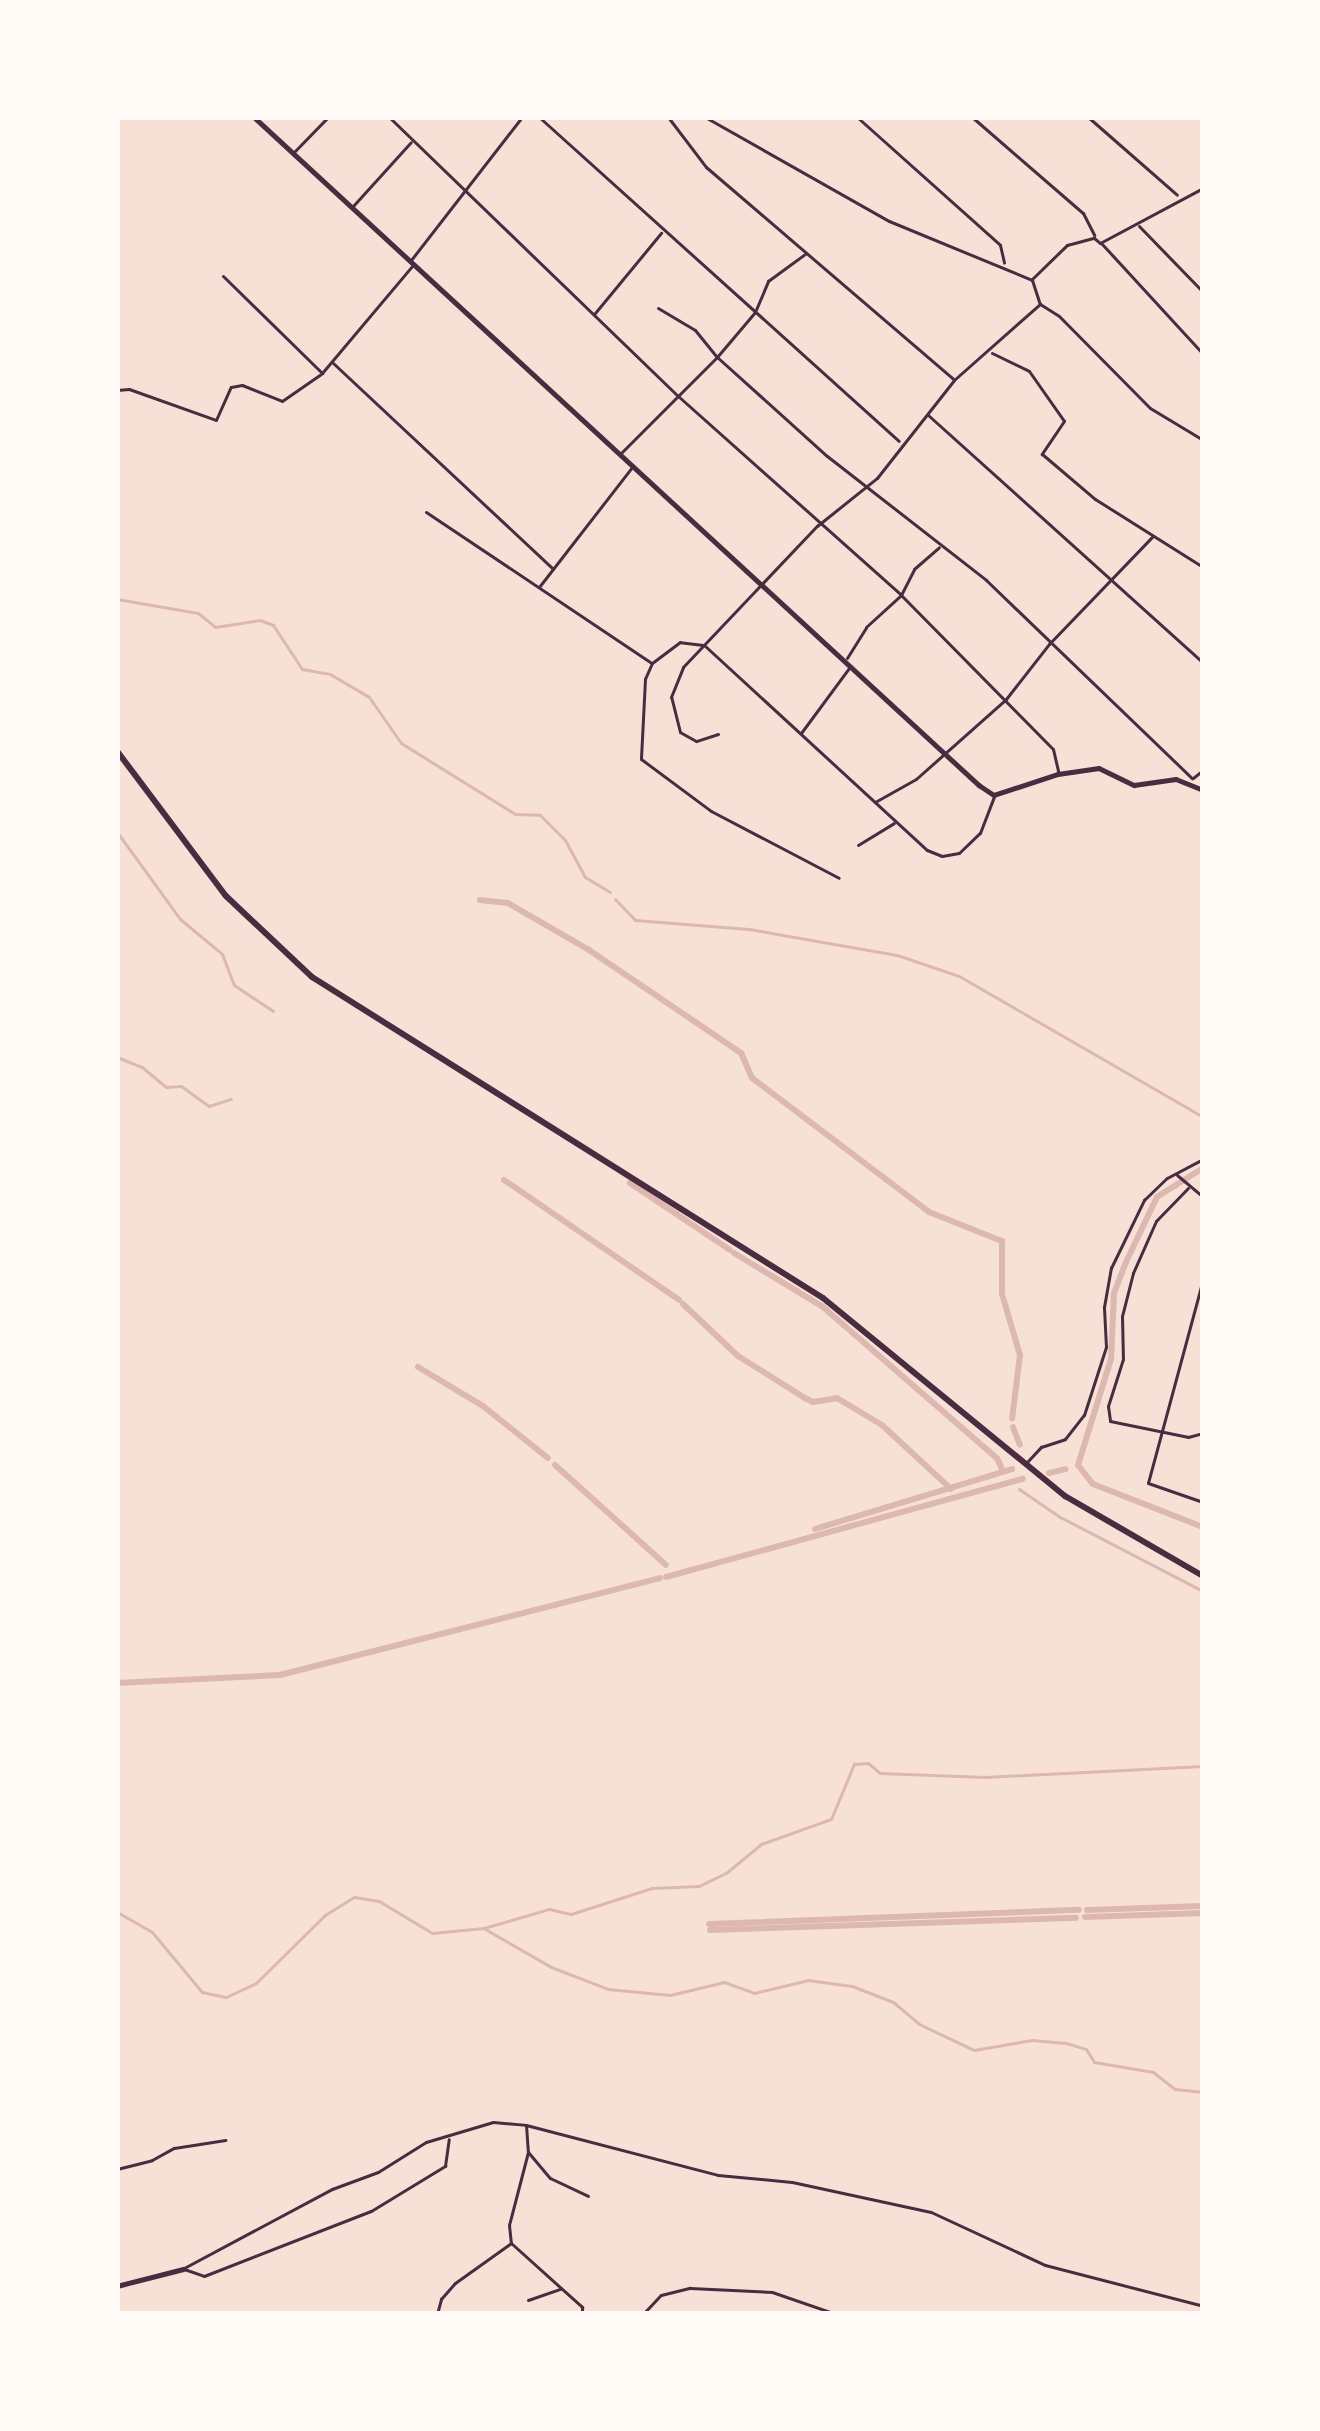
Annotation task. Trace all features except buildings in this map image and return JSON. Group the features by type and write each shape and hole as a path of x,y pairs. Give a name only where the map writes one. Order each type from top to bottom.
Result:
{"main road":[{"path":"254,117 994,795 1058,774 1107,768 1134,785 1189,780 1203,790"},
{"path":"117,751 226,896 294,964 823,1298 1025,1465 1088,1511 1203,1576"},
{"path":"117,2286 183,2269"}],"street":[{"path":"293,153 328,117"},
{"path":"388,117 678,396 818,526 901,595 1053,749 1058,774"},
{"path":"117,390 129,389 217,420 231,387 242,386 282,401 333,363 522,117"},
{"path":"539,117 900,442"},
{"path":"668,117 706,167 954,380"},
{"path":"705,117 889,221 1032,280 1040,304 1059,316 1150,408 1203,440"},
{"path":"857,117 1000,245 1005,265"},
{"path":"972,117 1083,213 1094,238 1203,353"},
{"path":"1088,117 1179,196"},
{"path":"353,206 412,140"},
{"path":"1100,243 1138,225 1179,196 1203,188"},
{"path":"1138,225 1203,292"},
{"path":"594,315 662,231"},
{"path":"1032,280 1067,244 1094,238"},
{"path":"621,453 717,358 754,312 768,281 807,253"},
{"path":"223,276 322,373"},
{"path":"718,734 687,739 673,713 671,697 682,667 818,526 865,486 954,380 1040,304"},
{"path":"658,308 695,330 717,358 865,486 986,580 1189,780 1203,770"},
{"path":"991,352 1029,370 1064,421 1042,454 1152,538 1203,567"},
{"path":"333,363 553,568"},
{"path":"926,413 1203,663"},
{"path":"538,588 634,466"},
{"path":"426,512 652,663"},
{"path":"875,802 916,779 1006,700 1048,644 1152,538"},
{"path":"800,734 849,662 866,627 901,595 914,569 940,545"},
{"path":"838,878 711,812 650,770 639,747 652,663 680,642 704,646 927,850 942,856 959,853 980,833 994,795"},
{"path":"858,845 896,822"},
{"path":"1025,1465 1042,1447 1065,1439 1084,1415 1106,1347 1104,1307 1111,1268 1144,1201 1176,1173 1203,1159"},
{"path":"1176,1173 1203,1197"},
{"path":"1188,1188 1156,1221 1132,1274 1122,1316 1123,1359 1108,1406 1110,1421 1188,1437 1203,1432"},
{"path":"1203,1279 1148,1483 1203,1502"},
{"path":"183,2269 231,2239 378,2172 425,2142 493,2122 526,2125 718,2175 792,2182 931,2212 967,2224 1026,2258 1202,2304"},
{"path":"526,2125 527,2152 509,2225 511,2243 582,2307 582,2314"},
{"path":"183,2269 204,2276 371,2211 445,2166 450,2135"},
{"path":"117,2168 152,2160 174,2148 225,2140"},
{"path":"527,2152 550,2179 588,2196"},
{"path":"437,2314 441,2299 455,2283 511,2243"},
{"path":"643,2314 661,2295 690,2288 772,2292 836,2314"},
{"path":"528,2300 561,2289"}],"waterway":[{"path":"117,599 198,613 215,627 260,620 273,625 302,669 330,674 369,697 401,743 515,814 540,815 565,840 585,877 610,892"},
{"path":"117,832 180,919 222,954 234,985 273,1011"},
{"path":"615,899 635,920 749,929 897,955 959,976 1203,1117"},
{"path":"480,900 508,903 589,950 741,1053 752,1078 929,1212 1002,1241 1002,1294 1020,1355 1012,1419"},
{"path":"117,1057 142,1067 166,1087 181,1086 209,1106 231,1099"},
{"path":"1203,1168 1157,1197 1126,1262 1114,1293 1111,1359 1078,1465 1093,1484 1203,1527"},
{"path":"504,1180 679,1300"},
{"path":"630,1183 730,1250"},
{"path":"734,1253 823,1307 997,1458 1002,1469"},
{"path":"683,1304 738,1356 805,1398 813,1402 837,1398 882,1425 951,1489"},
{"path":"418,1367 483,1406 548,1458"},
{"path":"1013,1427 1020,1445"},
{"path":"555,1465 666,1565"},
{"path":"815,1529 1012,1469"},
{"path":"1049,1473 1066,1469"},
{"path":"666,1577 1023,1479"},
{"path":"1019,1489 1060,1517 1203,1591"},
{"path":"117,1683 280,1675 660,1578"},
{"path":"117,1912 152,1932 202,1992 226,1997 256,1983 325,1915 354,1897 379,1901 432,1933 484,1928 549,1909 571,1914 652,1888 699,1886 726,1873 761,1844 831,1819 854,1764 868,1763 880,1773 985,1777 1203,1766"},
{"path":"1087,1910 1203,1906"},
{"path":"709,1924 1079,1910"},
{"path":"1085,1917 1203,1913"},
{"path":"710,1930 1076,1918"},
{"path":"485,1929 551,1967 608,1989 670,1995 724,1982 754,1993 808,1980 852,1986 893,2002 919,2024 974,2050 1032,2040 1066,2043 1086,2049 1094,2062 1153,2072 1175,2089 1203,2092"}]}
